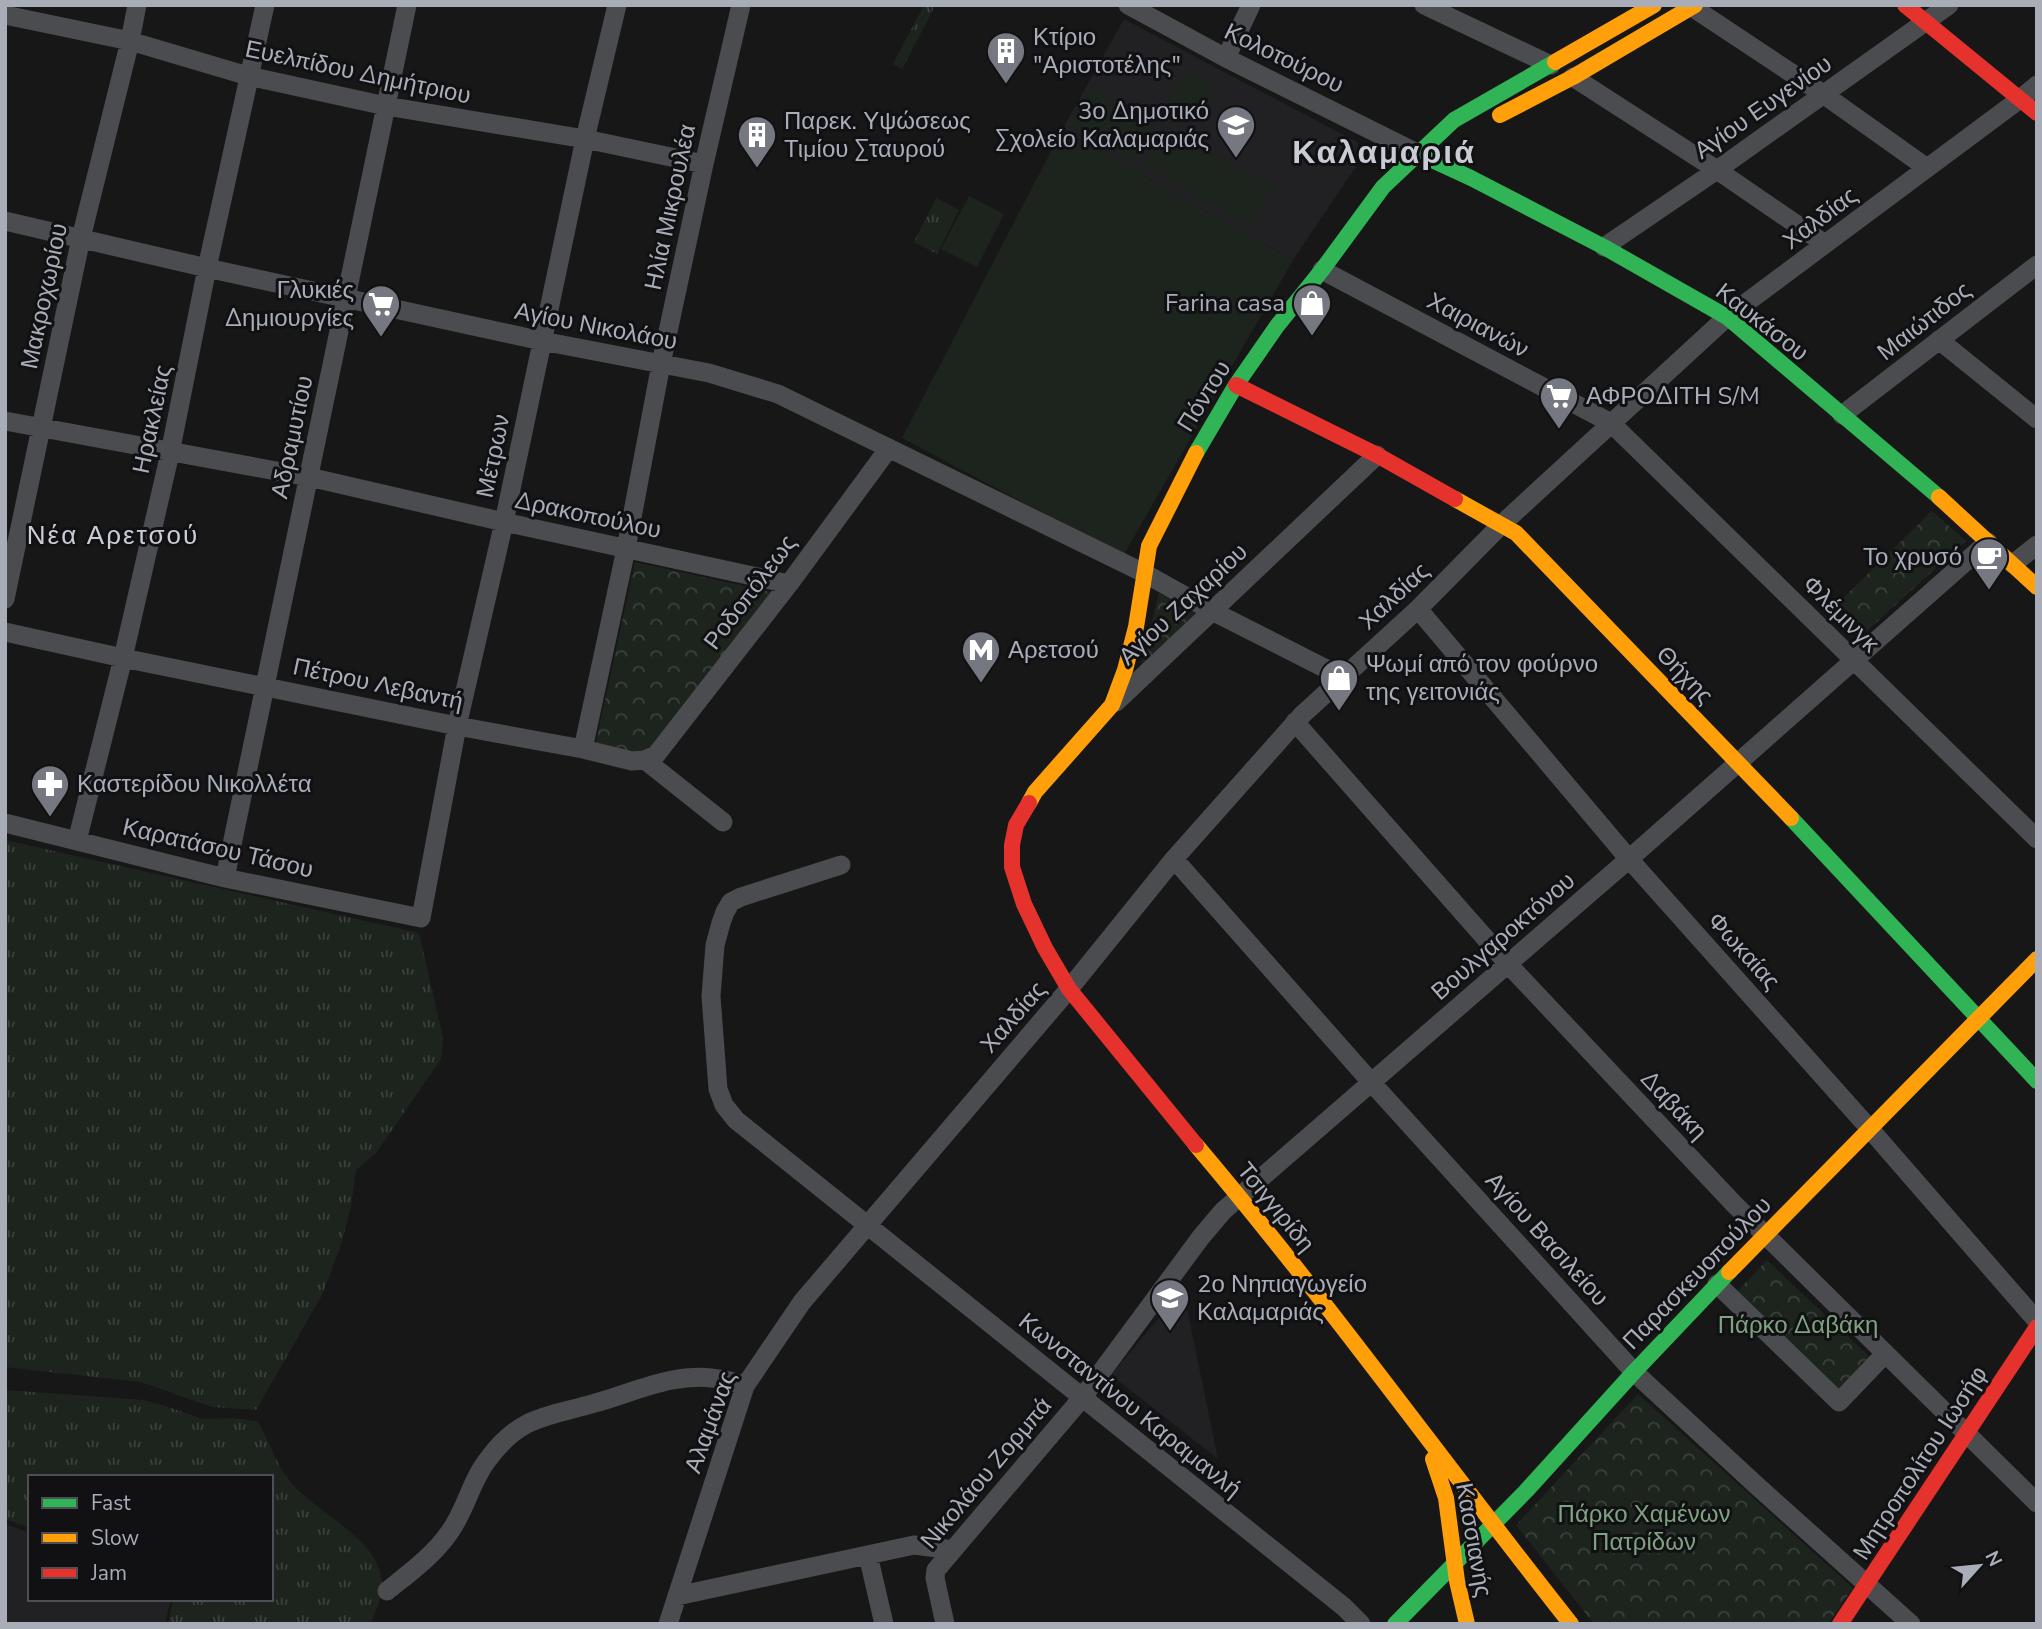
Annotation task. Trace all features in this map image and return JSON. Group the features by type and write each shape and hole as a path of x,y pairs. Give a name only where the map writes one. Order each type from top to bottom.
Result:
{"main road":[{"name":"Πόντου","path":"1112,705 1125,670 1136,627 1149,547 1196,452 1236,385 1277,326 1383,187 1454,120 1654,5"},
{"path":"1905,5 2037,113"},
{"path":"1488,122 1693,6"},
{"name":"Πόντου","path":"1419,154 1463,135"},
{"name":"Καυκάσου","path":"1419,154 1604,247 1727,317 1944,501 2037,587"},
{"name":"Θήχης","path":"1236,385 1377,455 1516,533 1738,762 2037,1081"},
{"name":"Αγίου Ζαχαρίου","path":"1069,989 1045,948 1019,892 1013,867 1012,845 1021,816 1035,792 1112,705"},
{"name":"Παρασκευοπούλου","path":"1395,1624 1493,1525 1764,1235 2037,959"},
{"name":"Τσιγγιρίδη","path":"1069,989 1349,1334 1571,1624"},
{"name":"Μητροπολίτου Ιωσήφ","path":"1840,1624 2037,1324"},
{"name":"Κασσιανής","path":"1418,1426 1432,1454 1442,1484 1459,1594 1467,1624"}],"street":[{"name":"Μακροχωρίου","path":"5,599 81,239 137,5"},
{"name":"Ηρακλείας","path":"77,841 170,453 207,268 265,5"},
{"name":"Αδραμυτίου","path":"226,878 407,5"},
{"name":"Μέτρων","path":"421,918 457,726 504,522 585,139 617,5"},
{"name":"Ηλία Μικρουλέα","path":"583,749 704,164 741,5"},
{"name":"Κολοτούρου","path":"1128,5 1226,58 1419,154"},
{"path":"1226,58 1251,5"},
{"name":"Αγίου Ευγενίου","path":"1604,247 1949,5"},
{"path":"1693,6 1927,168"},
{"path":"1433,7 1552,65"},
{"name":"Ευελπίδου Δημήτριου","path":"5,15 130,41 248,76 386,106 585,139 704,164"},
{"path":"1573,76 1825,244"},
{"name":"Χαλδίας","path":"866,1226 1069,989 1174,859 1295,722 1418,609 1502,524 1727,317 2037,85"},
{"name":"Αγίου Νικολάου","path":"5,221 346,299 709,373 778,394 1144,573 1342,677"},
{"name":"Μαιώτιδος","path":"1842,415 2037,265"},
{"name":"Χαιριανών","path":"1322,270 1611,423"},
{"path":"1939,340 2037,419"},
{"name":"Δρακοπούλου","path":"5,421 309,477 789,584"},
{"name":"Φλέμινγκ","path":"1611,423 2037,839"},
{"name":"Ροδοπόλεως","path":"645,760 656,755 890,449"},
{"name":"Αγίου Ζαχαρίου","path":"1112,705 1377,455"},
{"name":"Βουλγαροκτόνου","path":"1082,1398 1223,1211 1629,859 1988,542"},
{"path":"2013,564 2037,545"},
{"name":"Φωκαίας","path":"1418,609 1629,859 1869,1128 2037,1324"},
{"name":"Πέτρου Λεβαντή","path":"5,632 457,726 583,749 632,761 645,760"},
{"name":"Δαβάκη","path":"1295,722 1508,964 1764,1235 2037,1503"},
{"path":"645,760 723,822"},
{"name":"Καρατάσου Τάσου","path":"5,824 226,878 421,918"},
{"name":"Αγίου Βασιλείου","path":"1174,859 1371,1082 1634,1372 1912,1624"},
{"name":"Κωνσταντίνου Καραμανλή","path":"841,865 741,897 731,902 725,912 715,945 711,996 718,1089 724,1105 736,1120 866,1226 1361,1624"},
{"name":"Αλαμάνας","path":"667,1624 745,1386 802,1302 866,1226"},
{"path":"1717,1284 1839,1402 1885,1354"},
{"path":"387,1591 422,1563 448,1534 487,1459 526,1423 670,1380 717,1378 745,1386"},
{"name":"Νικολάου Ζορμπά","path":"945,1624 935,1578 936,1570 1082,1398"},
{"path":"677,1596 914,1545 953,1550"},
{"path":"868,1555 884,1624"}],"shaded area":[{"name":"3ο Δημοτικό Σχολείο Καλαμαριάς","path":"1124,19 1357,142 1361,153 1357,165 1293,260 1062,130"},
{"name":"2ο Νηπιαγωγείο Καλαμαριάς","path":"1183,1289 1218,1459 1111,1375"},
{"path":"5,1524 28,1532 28,1601 171,1601 165,1624 5,1624"}],"green space":[{"path":"924,5 933,5 933,10 902,69 893,64"},
{"path":"1184,71 1215,86 1199,118 1168,102"},
{"path":"1089,89 1156,126 1136,163 1069,126"},
{"path":"1163,127 1273,187 1252,225 1142,166"},
{"path":"1062,130 1293,260 1123,556 902,438"},
{"path":"969,196 1004,214 977,267 941,249"},
{"path":"936,198 959,210 937,254 914,242"},
{"path":"1932,511 1966,541 1861,636 1832,609"},
{"path":"635,562 775,593 653,750 643,755 595,746"},
{"path":"1159,593 1197,611 1143,667 1141,665"},
{"path":"5,840 419,933 443,1038 441,1059 376,1153 357,1169 351,1207 340,1248 322,1295 256,1410 212,1407 141,1382 5,1367"},
{"name":"Πάρκο Δαβάκη","path":"1767,1260 1876,1363 1839,1402 1731,1298"},
{"path":"5,1390 143,1400 203,1419 233,1418 257,1421 282,1470 294,1486 365,1546 375,1560 381,1576 381,1593 371,1624 168,1624 173,1601 273,1601 273,1475 28,1475 28,1527 5,1519"},
{"name":"Πάρκο Χαμένων Πατρίδων","path":"1638,1394 1853,1588 1828,1624 1594,1624 1516,1525"}],"traffic: fast":[{"path":"1196,453 1236,385 1277,326 1383,187 1454,120 1555,62"},
{"path":"1419,154 1604,247 1727,317 1939,497"},
{"path":"1791,818 2037,1081"},
{"path":"1395,1624 1526,1491 1729,1272"}],"traffic: slow":[{"path":"1555,62 1654,5"},
{"path":"1500,115 1573,77 1695,5"},
{"path":"1029,803 1035,792 1112,705 1125,670 1136,627 1149,546 1196,453"},
{"path":"1939,497 2037,587"},
{"path":"1455,499 1516,533 1791,818"},
{"path":"1729,1272 2037,959"},
{"path":"1196,1145 1339,1323 1571,1624"},
{"path":"1433,1459 1446,1498 1457,1581 1467,1624"}],"traffic: jam":[{"path":"1905,5 2037,113"},
{"path":"1236,385 1377,455 1455,499"},
{"path":"1029,803 1016,825 1012,867 1024,904 1045,948 1069,989 1196,1145"},
{"path":"1840,1624 2037,1327"}],"place":[{"name":"Κτίριο \"Αριστοτέλης\"","path":"1006,85"},
{"name":"3ο Δημοτικό Σχολείο Καλαμαριάς","path":"1236,159"},
{"name":"Παρεκ. Υψώσεως Τιμίου Σταυρού","path":"757,169"},
{"name":"Farina casa","path":"1312,337"},
{"name":"Γλυκιές Δημιουργίες","path":"381,338"},
{"name":"ΑΦΡΟΔΙΤΗ S/M","path":"1559,430"},
{"name":"Το χρυσό","path":"1989,591"},
{"name":"Αρετσού","path":"981,684"},
{"name":"Ψωμί από τον φούρνο της γειτονιάς","path":"1339,712"},
{"name":"Καστερίδου Νικολλέτα","path":"50,818"},
{"name":"2ο Νηπιαγωγείο Καλαμαριάς","path":"1170,1332"}],"district":[{"name":"Καλαμαριά","path":"1384,152"},
{"name":"Νέα Αρετσού","path":"113,535"}]}
